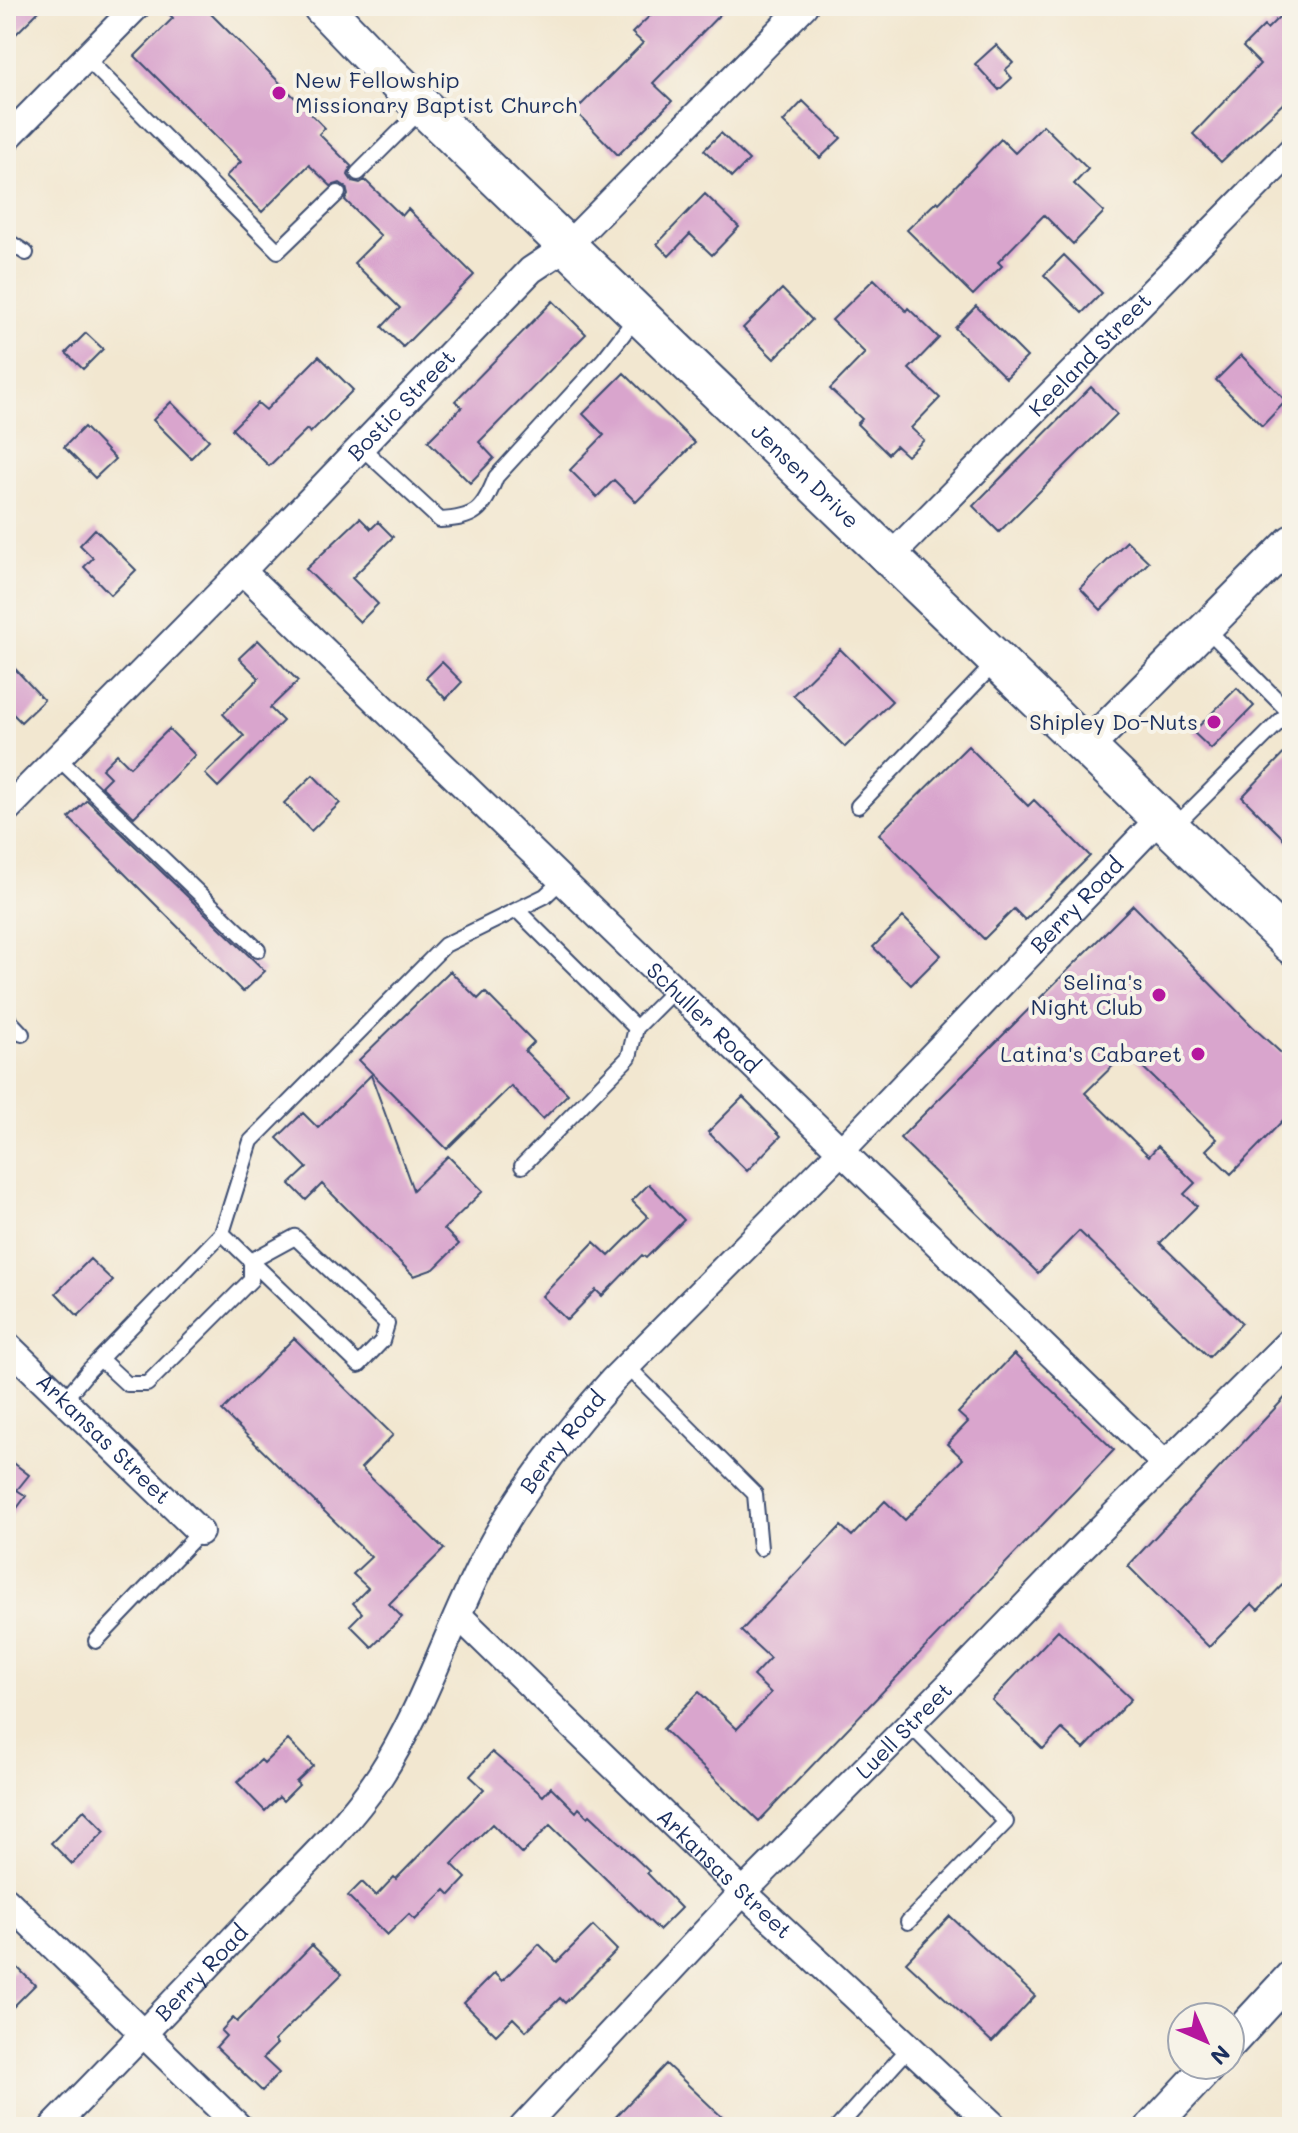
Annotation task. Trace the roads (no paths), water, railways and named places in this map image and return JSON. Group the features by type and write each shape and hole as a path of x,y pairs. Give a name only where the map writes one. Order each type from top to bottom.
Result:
{"main road":[{"name":"Jensen Drive","path":"322,6 423,108 1165,824 1289,935"}],"street":[{"path":"6,139 137,6"},
{"name":"Bostic Street","path":"6,810 242,571 531,270 567,246 804,6"},
{"name":"Keeland Street","path":"889,558 1292,150"},
{"path":"1086,748 1292,541"},
{"name":"Schuller Road","path":"242,571 1165,1464"},
{"name":"Berry Road","path":"53,2127 340,1826 372,1786 406,1728 484,1558 514,1505 580,1418 627,1366 1165,824"},
{"name":"Luell Street","path":"523,2127 743,1892 1292,1339"},
{"name":"Arkansas Street","path":"6,1344 200,1532"},
{"name":"Arkansas Street","path":"459,1616 743,1892 995,2127"},
{"path":"6,1900 239,2127"},
{"path":"1246,2026 1292,1976"},
{"path":"1152,2127 1195,2081"}],"lane":[{"path":"86,58 278,251 338,193"},
{"path":"358,173 423,108"},
{"path":"6,240 26,253"},
{"path":"361,447 440,520 465,518 478,510 496,477 604,359 638,315"},
{"path":"1165,824 1289,712 1206,627"},
{"path":"858,806 997,661"},
{"path":"57,757 258,950"},
{"path":"64,1400 222,1233 251,1141 445,945 545,896 562,880"},
{"path":"517,910 636,1028"},
{"path":"522,1166 629,1057 636,1028 675,989"},
{"path":"6,1017 22,1034"},
{"path":"222,1233 251,1261 359,1365 382,1341 387,1324 295,1237 251,1261"},
{"path":"100,1359 127,1384 147,1384 251,1280 251,1261"},
{"path":"627,1366 755,1494 760,1548"},
{"path":"96,1641 200,1532"},
{"path":"908,1922 1006,1822 910,1725"},
{"path":"838,2127 910,2047"}],"place":[{"name":"New Fellowship Missionary Baptist Church","path":"279,93"},
{"name":"Shipley Do-Nuts","path":"1214,722"},
{"name":"Selina's Night Club","path":"1159,995"},
{"name":"Latina's Cabaret","path":"1198,1054"}]}
